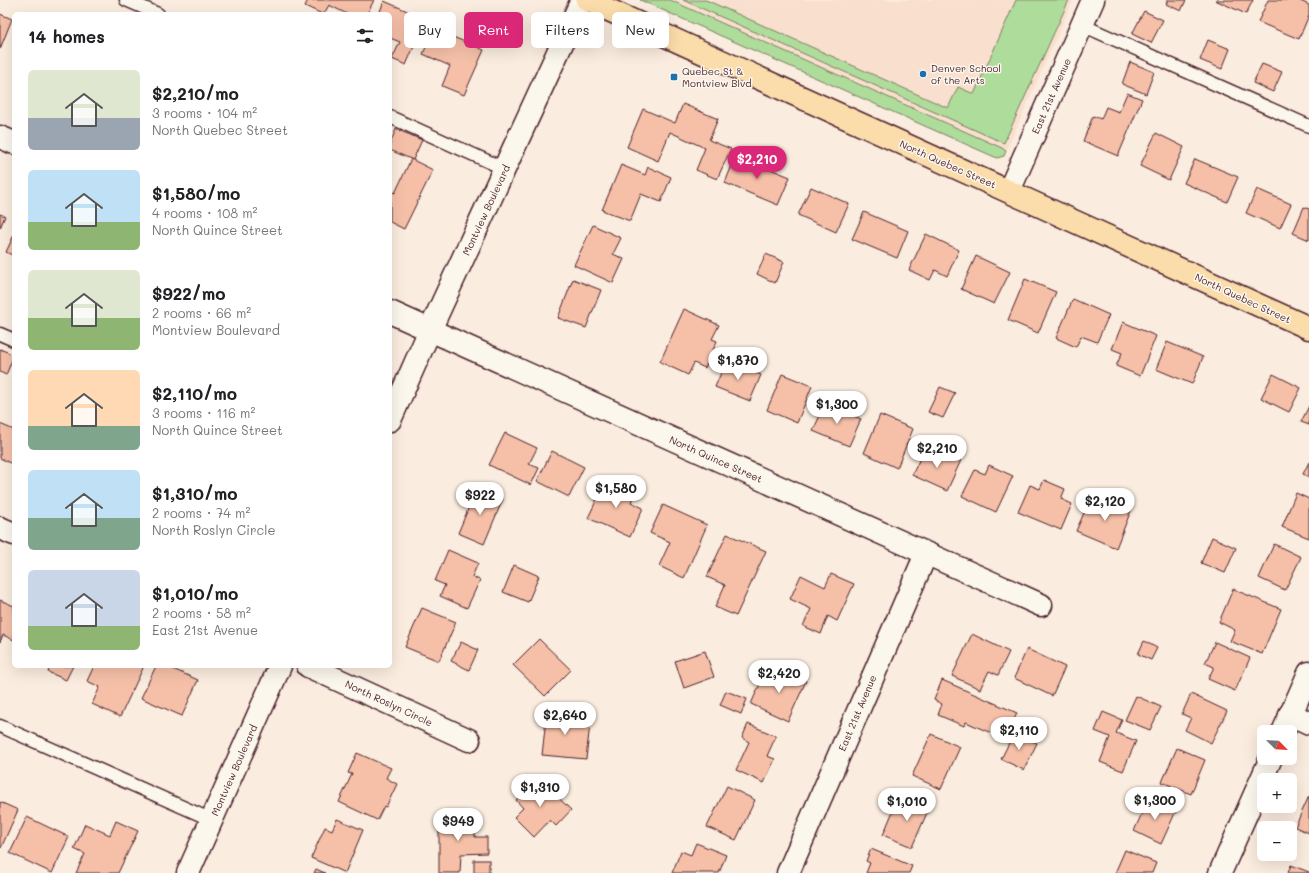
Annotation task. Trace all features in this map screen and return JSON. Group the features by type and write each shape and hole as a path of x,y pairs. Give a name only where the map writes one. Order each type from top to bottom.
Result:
{"main road":[{"name":"North Quebec Street","path":"587,0 1309,328"}],"street":[{"name":"Montview Boulevard","path":"392,416 582,0"},
{"name":"East 21st Avenue","path":"1009,191 1093,0"},
{"path":"0,137 12,142"},
{"name":"North Quince Street","path":"392,313 1041,605"},
{"path":"0,528 12,533"},
{"name":"East 21st Avenue","path":"788,873 926,554"},
{"name":"Montview Boulevard","path":"188,873 279,668"},
{"name":"North Roslyn Circle","path":"312,668 469,740"},
{"path":"1294,723 1309,672"},
{"path":"1220,873 1268,765"}],"lane":[{"path":"126,0 153,12"},
{"path":"1082,25 1309,126"},
{"path":"392,119 505,169"},
{"path":"0,334 12,339"},
{"path":"0,726 212,820"}],"shaded area":[{"name":"Denver School of the Arts","path":"640,0 1073,0 1004,156 997,158"}],"green space":[{"path":"640,0 670,0 1002,148 1006,151 1004,156 997,158"},
{"path":"683,0 706,0 948,108 958,87 974,94 1016,0 1069,0 1004,143"}],"building":[{"path":"308,0 374,0 368,12 343,12 329,5 325,12 318,12 305,6"},
{"path":"1168,0 1186,0 1181,11 1166,4"},
{"path":"1215,0 1253,0 1246,14"},
{"path":"1268,0 1298,0 1309,5 1309,15 1299,39 1258,22"},
{"path":"384,1 410,12 404,12 404,48 413,48 406,65 392,59 400,42 392,39 392,12 380,12"},
{"path":"1144,11 1163,20 1151,43 1132,34"},
{"path":"0,14 12,19 0,49"},
{"path":"456,38 464,42 464,48 479,48 484,50 464,95 442,86 450,66 423,54 426,48 456,48"},
{"path":"1208,40 1230,49 1222,69 1200,60"},
{"path":"1130,62 1154,72 1146,94 1122,84"},
{"path":"1262,64 1282,72 1273,92 1253,83"},
{"path":"1127,93 1142,99 1118,156 1083,141 1093,116 1101,119 1106,107 1119,112"},
{"path":"683,104 718,119 709,140 731,149 717,179 696,170 705,148 670,132 658,161 627,147 643,109 675,123"},
{"path":"396,129 422,140 413,160 392,151 392,139"},
{"path":"1156,133 1184,147 1169,180 1140,166"},
{"path":"736,155 790,177 778,205 725,183"},
{"path":"411,159 433,170 404,229 392,223 392,192 395,193"},
{"path":"1195,159 1238,177 1227,202 1184,183"},
{"path":"621,165 645,175 648,167 671,177 661,202 641,194 630,221 602,210"},
{"path":"811,187 849,204 836,232 798,215"},
{"path":"1257,189 1291,204 1280,228 1246,213"},
{"path":"1304,207 1309,209 1309,240 1293,233"},
{"path":"864,212 908,231 897,258 852,239"},
{"path":"0,214 5,216 0,228"},
{"path":"593,225 621,238 613,254 624,259 613,283 574,265"},
{"path":"926,234 959,250 947,276 935,270 930,280 909,270"},
{"path":"12,239 12,255 6,252"},
{"path":"766,254 784,262 775,283 757,274"},
{"path":"976,256 1010,272 994,304 961,289"},
{"path":"573,279 601,290 586,328 558,318"},
{"path":"1025,279 1056,292 1038,333 1008,320"},
{"path":"1073,299 1109,315 1097,342 1081,336 1076,347 1056,338"},
{"path":"684,309 719,325 712,339 717,341 705,368 694,363 688,375 660,362"},
{"path":"1123,322 1156,336 1140,376 1116,366 1122,353 1112,349"},
{"path":"1167,342 1203,357 1192,384 1156,369"},
{"path":"0,349 12,354 12,360 6,375 0,372"},
{"path":"726,361 761,375 750,401 715,387"},
{"path":"782,374 812,386 797,423 767,410"},
{"path":"1273,374 1301,388 1289,412 1261,398"},
{"path":"940,387 955,393 943,418 928,412"},
{"path":"825,404 861,419 849,446 813,431"},
{"path":"1309,406 1309,425 1301,422"},
{"path":"880,415 913,429 897,468 864,453"},
{"path":"0,424 12,429 12,464 0,458"},
{"path":"505,433 537,448 529,464 539,468 531,485 489,465"},
{"path":"925,448 935,453 937,450 961,460 947,491 912,475"},
{"path":"552,451 584,467 569,497 537,481"},
{"path":"1309,462 1309,477 1303,474"},
{"path":"989,465 1013,476 996,512 962,496 975,470 985,474"},
{"path":"606,480 635,493 631,502 643,508 630,537 588,518"},
{"path":"1044,480 1065,489 1061,499 1072,504 1061,530 1018,512 1030,485 1040,489"},
{"path":"477,488 503,499 484,544 458,533"},
{"path":"1296,493 1309,499 1309,538 1282,527"},
{"path":"1103,496 1132,508 1116,548 1076,531 1087,506 1097,510"},
{"path":"663,505 707,525 684,578 659,566 670,542 650,533"},
{"path":"727,534 766,551 736,616 715,607 725,585 707,577"},
{"path":"1212,537 1236,548 1225,573 1201,563"},
{"path":"1274,544 1301,557 1285,590 1259,578"},
{"path":"448,550 478,563 472,577 480,580 467,608 440,596 445,585 435,581"},
{"path":"514,565 539,576 528,602 503,592"},
{"path":"831,574 854,584 837,621 828,616 821,634 803,626 811,609 790,599 801,575 825,587"},
{"path":"1233,589 1281,609 1262,654 1230,641 1235,630 1219,622"},
{"path":"0,600 12,605 12,639 3,635 0,642"},
{"path":"422,608 456,622 439,661 405,647"},
{"path":"972,634 1009,652 998,675 989,671 980,689 952,676"},
{"path":"539,639 571,670 545,696 513,665"},
{"path":"1144,641 1157,648 1151,660 1138,654"},
{"path":"461,642 478,650 469,670 451,661"},
{"path":"1215,642 1250,658 1235,691 1208,679 1214,667 1205,663"},
{"path":"1027,649 1065,667 1052,696 1014,678"},
{"path":"705,651 714,677 684,688 675,661"},
{"path":"49,668 72,668 66,680 48,672"},
{"path":"93,668 143,668 120,717 92,704 100,687 87,681"},
{"path":"155,668 171,668 198,680 182,716 141,698"},
{"path":"779,668 806,681 788,721 751,704 764,675 774,679"},
{"path":"942,680 1017,713 1009,731 995,725 991,733 966,722 964,726 938,715 942,704 934,700"},
{"path":"726,691 747,699 741,714 720,705"},
{"path":"1191,694 1227,711 1211,743 1185,730 1191,718 1182,714"},
{"path":"1136,696 1161,707 1150,730 1125,720"},
{"path":"547,710 578,714 577,723 590,724 586,759 542,755"},
{"path":"1103,712 1122,720 1116,733 1136,741 1123,771 1100,762 1110,737 1095,731"},
{"path":"748,724 776,736 767,756 775,759 764,783 736,770 749,742 742,738"},
{"path":"1014,733 1037,743 1024,770 1001,759"},
{"path":"931,734 960,747 941,789 912,776"},
{"path":"1177,748 1205,760 1191,794 1162,782"},
{"path":"357,753 391,768 386,778 397,784 386,807 384,806 377,820 339,802 352,774 348,773"},
{"path":"538,778 571,810 556,826 550,820 534,837 514,817 523,808 516,800"},
{"path":"727,786 755,800 736,840 707,827"},
{"path":"1309,796 1309,833 1297,828 1297,823"},
{"path":"910,797 930,806 912,847 883,835 896,804 905,808"},
{"path":"1149,798 1176,811 1161,844 1134,831"},
{"path":"0,802 18,810 1,848 0,847"},
{"path":"439,816 475,816 475,837 487,837 487,853 461,854 460,873 439,873"},
{"path":"27,817 69,837 52,873 10,853"},
{"path":"337,819 363,830 345,873 311,858 325,827 332,830"},
{"path":"116,821 138,831 118,873 76,873 85,854 74,849 85,824 110,835"},
{"path":"696,843 726,855 719,873 672,873 681,851 691,855"},
{"path":"871,849 912,866 909,873 866,873 870,863 866,861"},
{"path":"1125,850 1156,863 1152,873 1115,873"},
{"path":"474,860 489,860 489,873 474,873"},
{"path":"1291,865 1309,872 1309,873 1288,873"},
{"path":"316,869 325,873 314,873"}],"place":[{"name":"Denver School of the Arts","path":"923,74"},
{"name":"Quebec St & Montview Blvd","path":"674,77"}]}
